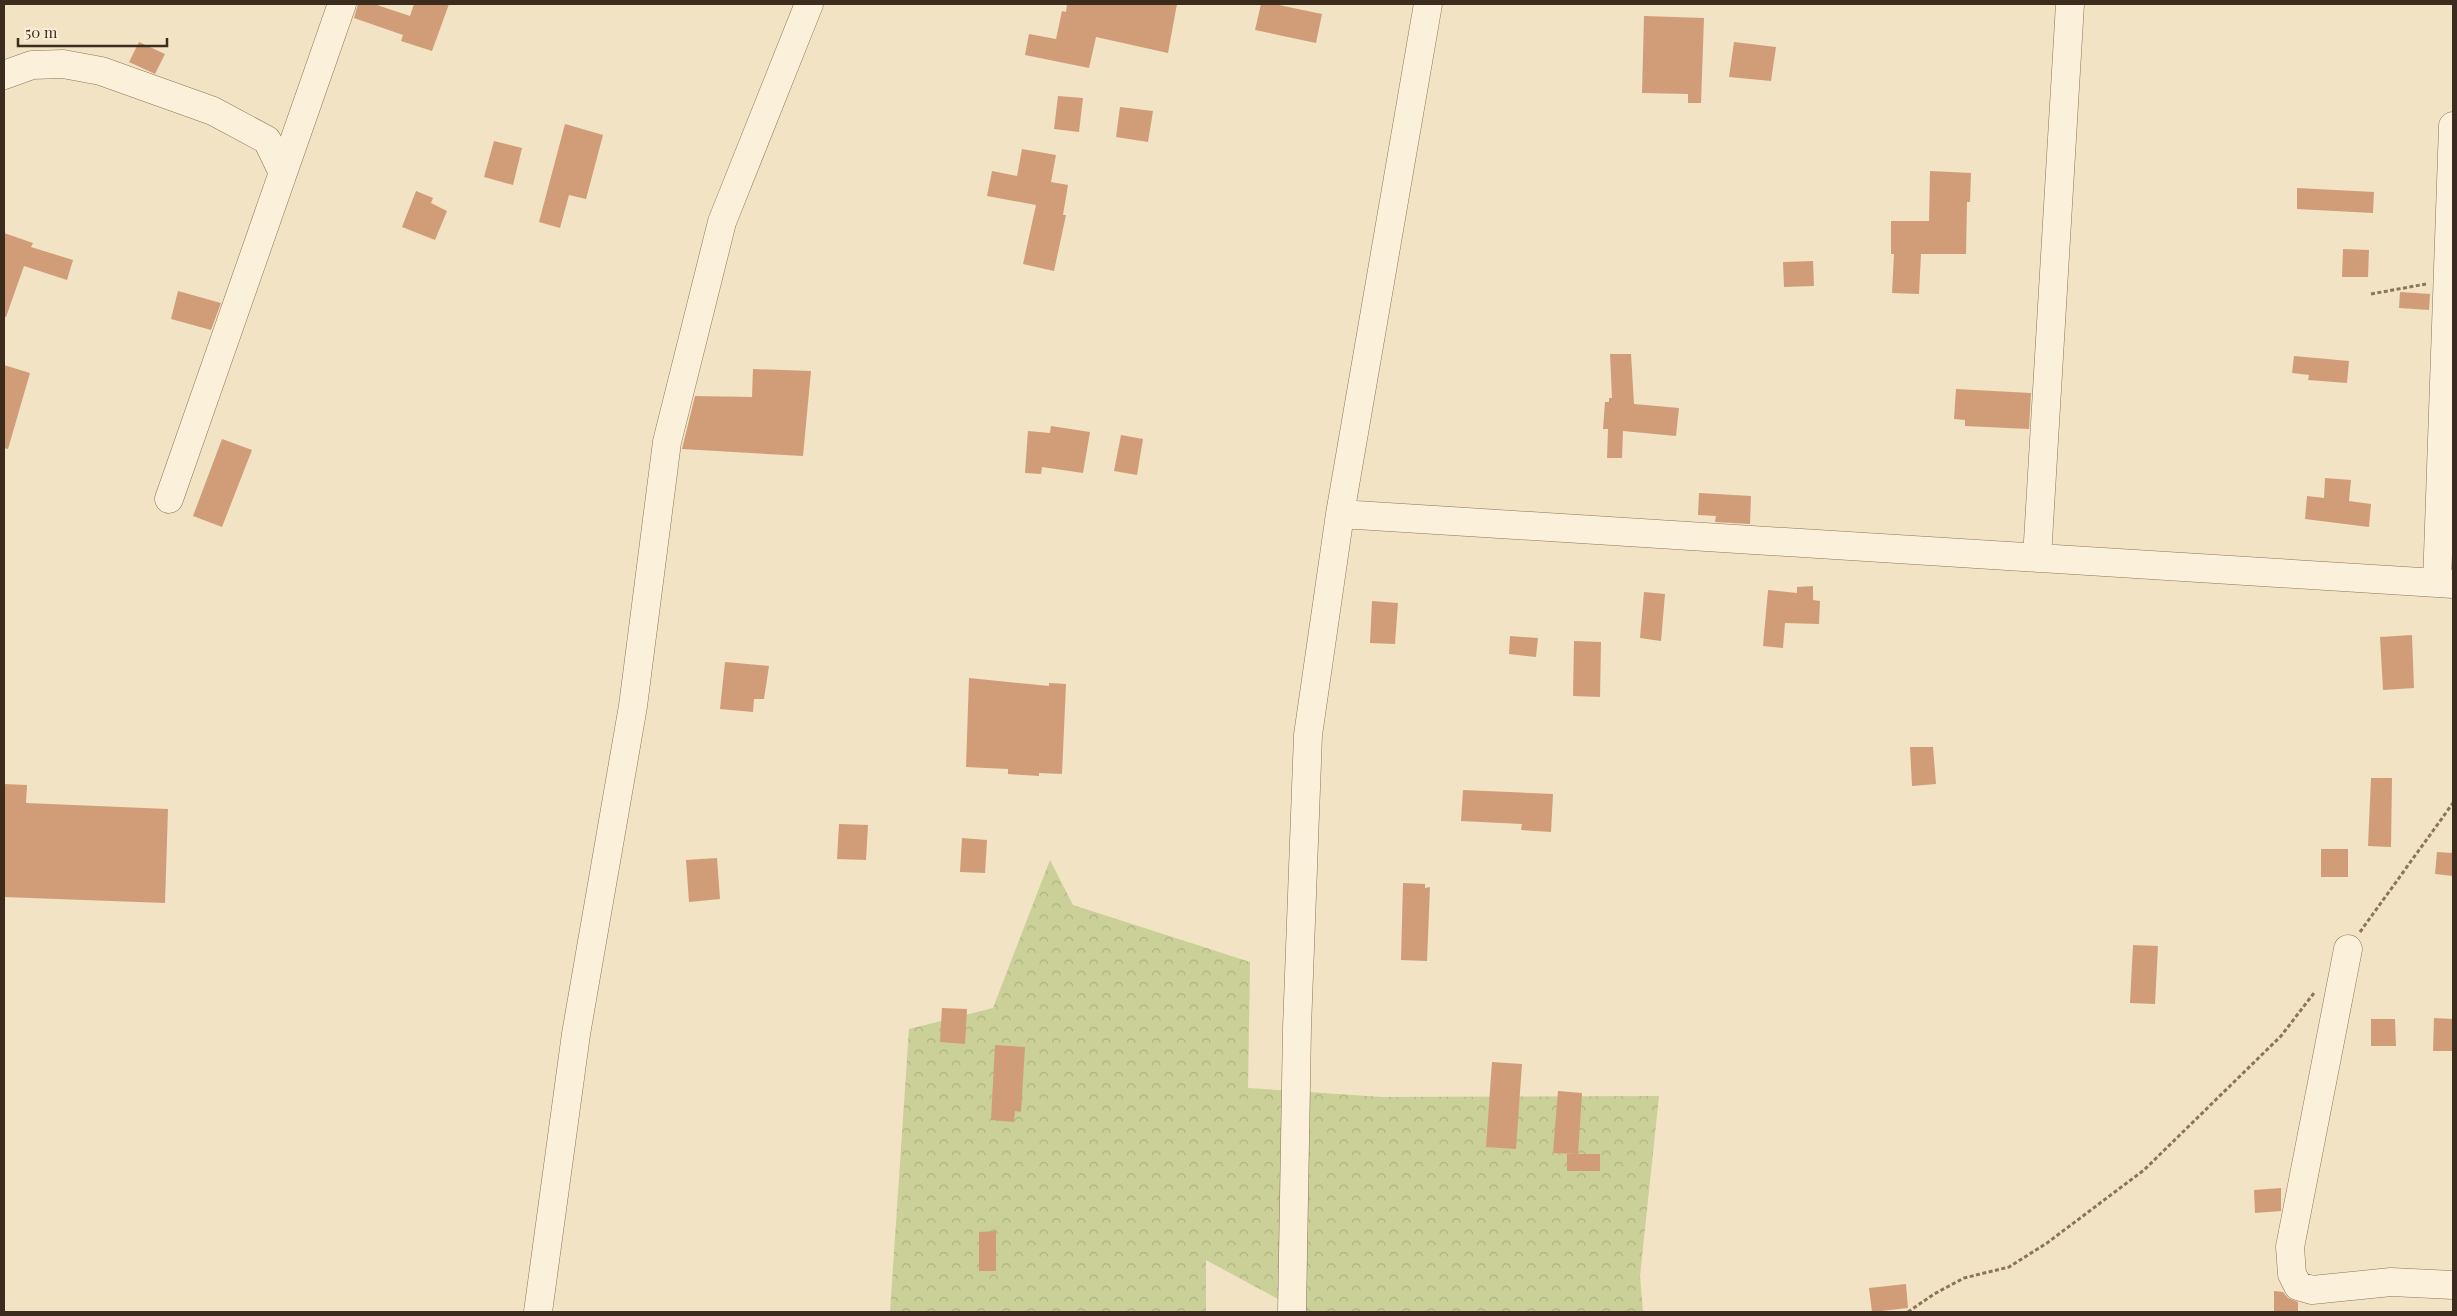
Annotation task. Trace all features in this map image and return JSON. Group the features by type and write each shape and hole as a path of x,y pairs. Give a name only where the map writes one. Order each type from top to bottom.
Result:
{"street":[{"path":"169,499 342,4"},
{"path":"538,1312 576,1034 633,706 667,442 722,222 808,4"},
{"path":"1292,1312 1297,1028 1308,735 1340,514 1428,4"},
{"path":"2037,558 2070,4"},
{"path":"4,74 32,65 62,64 101,71 212,111 267,140 283,173"},
{"path":"1340,514 2445,584 2448,280 2453,126"},
{"path":"2348,949 2290,1247 2292,1274 2298,1286 2312,1301 2391,1282 2453,1286"}],"path":[{"path":"2371,294 2448,280"},
{"path":"2348,949 2453,803"},
{"path":"1908,1312 1934,1294 1964,1278 2009,1267 2047,1243 2144,1170 2281,1036 2320,985"}],"green space":[{"path":"1050,860 1073,905 1250,962 1248,1088 1382,1097 1659,1096 1640,1276 1643,1312 1293,1312 1291,1306 1206,1260 1206,1312 890,1312 909,1029 993,1008"}],"building":[{"path":"358,4 374,4 410,16 414,4 449,4 432,51 401,41 403,35 354,18"},
{"path":"1067,4 1177,4 1168,53 1096,37 1089,68 1025,55 1029,34 1056,39 1062,11 1066,12"},
{"path":"1261,4 1274,4 1322,14 1316,43 1255,30"},
{"path":"1644,16 1704,18 1701,103 1688,103 1688,94 1642,93"},
{"path":"139,42 165,54 155,74 129,62"},
{"path":"1734,42 1776,47 1771,81 1729,77"},
{"path":"1058,96 1083,98 1079,132 1054,129"},
{"path":"1120,107 1153,111 1148,142 1116,137"},
{"path":"565,124 603,135 586,199 569,195 560,228 539,222"},
{"path":"494,141 522,148 513,185 484,177"},
{"path":"1022,149 1056,155 1051,182 1068,185 1063,215 1066,215 1054,271 1023,264 1036,205 987,196 992,171 1017,176"},
{"path":"1930,171 1971,173 1970,202 1967,202 1966,254 1921,254 1919,294 1892,293 1894,254 1891,254 1891,221 1929,221"},
{"path":"2297,188 2374,192 2373,213 2297,209"},
{"path":"416,191 433,198 431,203 447,211 435,240 402,227"},
{"path":"4,233 33,243 31,247 73,260 67,280 24,266 6,317 4,317"},
{"path":"2343,249 2369,250 2368,277 2342,277"},
{"path":"1813,261 1814,286 1784,287 1783,262"},
{"path":"178,291 221,303 211,330 171,319"},
{"path":"2400,292 2430,294 2429,310 2399,308"},
{"path":"1610,354 1631,354 1634,404 1679,408 1676,436 1623,431 1622,458 1607,458 1608,429 1603,429 1605,402 1609,402 1609,398 1612,398"},
{"path":"2294,356 2349,361 2347,383 2308,380 2309,375 2292,373"},
{"path":"4,365 30,373 8,449 4,448"},
{"path":"753,369 811,371 803,456 682,449 695,396 752,397"},
{"path":"1956,389 2031,393 2029,429 1965,426 1965,420 1954,419"},
{"path":"1051,426 1090,432 1083,473 1042,467 1041,474 1025,473 1028,431 1050,433"},
{"path":"1121,435 1143,439 1137,475 1114,471"},
{"path":"222,439 252,450 222,527 193,516"},
{"path":"2325,478 2351,480 2349,501 2371,504 2369,527 2305,519 2307,496 2324,498"},
{"path":"1699,493 1751,496 1750,524 1715,522 1716,516 1698,515"},
{"path":"1813,586 1813,600 1820,601 1819,624 1785,623 1783,648 1763,646 1768,590 1797,593 1797,587"},
{"path":"1644,592 1665,594 1661,641 1640,638"},
{"path":"1372,601 1398,603 1395,644 1370,643"},
{"path":"2412,635 2414,688 2383,690 2380,637"},
{"path":"1510,636 1538,638 1536,657 1509,654"},
{"path":"1574,641 1601,642 1600,697 1573,696"},
{"path":"725,662 769,666 764,699 754,699 753,712 720,709"},
{"path":"969,678 1049,686 1049,683 1066,684 1062,774 1039,773 1039,776 1008,774 1008,769 966,767"},
{"path":"1910,747 1933,747 1936,784 1912,786"},
{"path":"2371,778 2392,778 2391,847 2368,846"},
{"path":"4,784 27,785 26,803 168,809 165,903 4,897"},
{"path":"1463,790 1553,794 1551,832 1521,830 1522,824 1461,821"},
{"path":"839,824 868,825 866,860 837,859"},
{"path":"962,838 987,840 985,873 960,872"},
{"path":"2321,849 2348,849 2348,877 2321,877"},
{"path":"2437,852 2453,853 2453,876 2435,874"},
{"path":"717,858 720,899 689,902 686,860"},
{"path":"1403,883 1425,884 1425,888 1430,887 1427,961 1401,960"},
{"path":"2133,945 2158,946 2155,1004 2130,1003"},
{"path":"942,1008 967,1009 965,1044 940,1042"},
{"path":"2434,1018 2453,1019 2453,1051 2433,1051"},
{"path":"2371,1019 2395,1019 2396,1046 2371,1046"},
{"path":"995,1045 1025,1047 1021,1112 1015,1111 1014,1122 991,1120"},
{"path":"1492,1062 1522,1064 1516,1149 1486,1147"},
{"path":"1558,1091 1582,1093 1578,1154 1553,1153"},
{"path":"1567,1154 1600,1154 1600,1171 1567,1171"},
{"path":"2281,1188 2281,1211 2255,1213 2254,1190"},
{"path":"996,1231 996,1271 979,1271 979,1232"},
{"path":"1906,1284 1908,1308 1872,1312 1869,1288"},
{"path":"2274,1291 2283,1292 2288,1298 2298,1302 2298,1312 2274,1312"}]}
